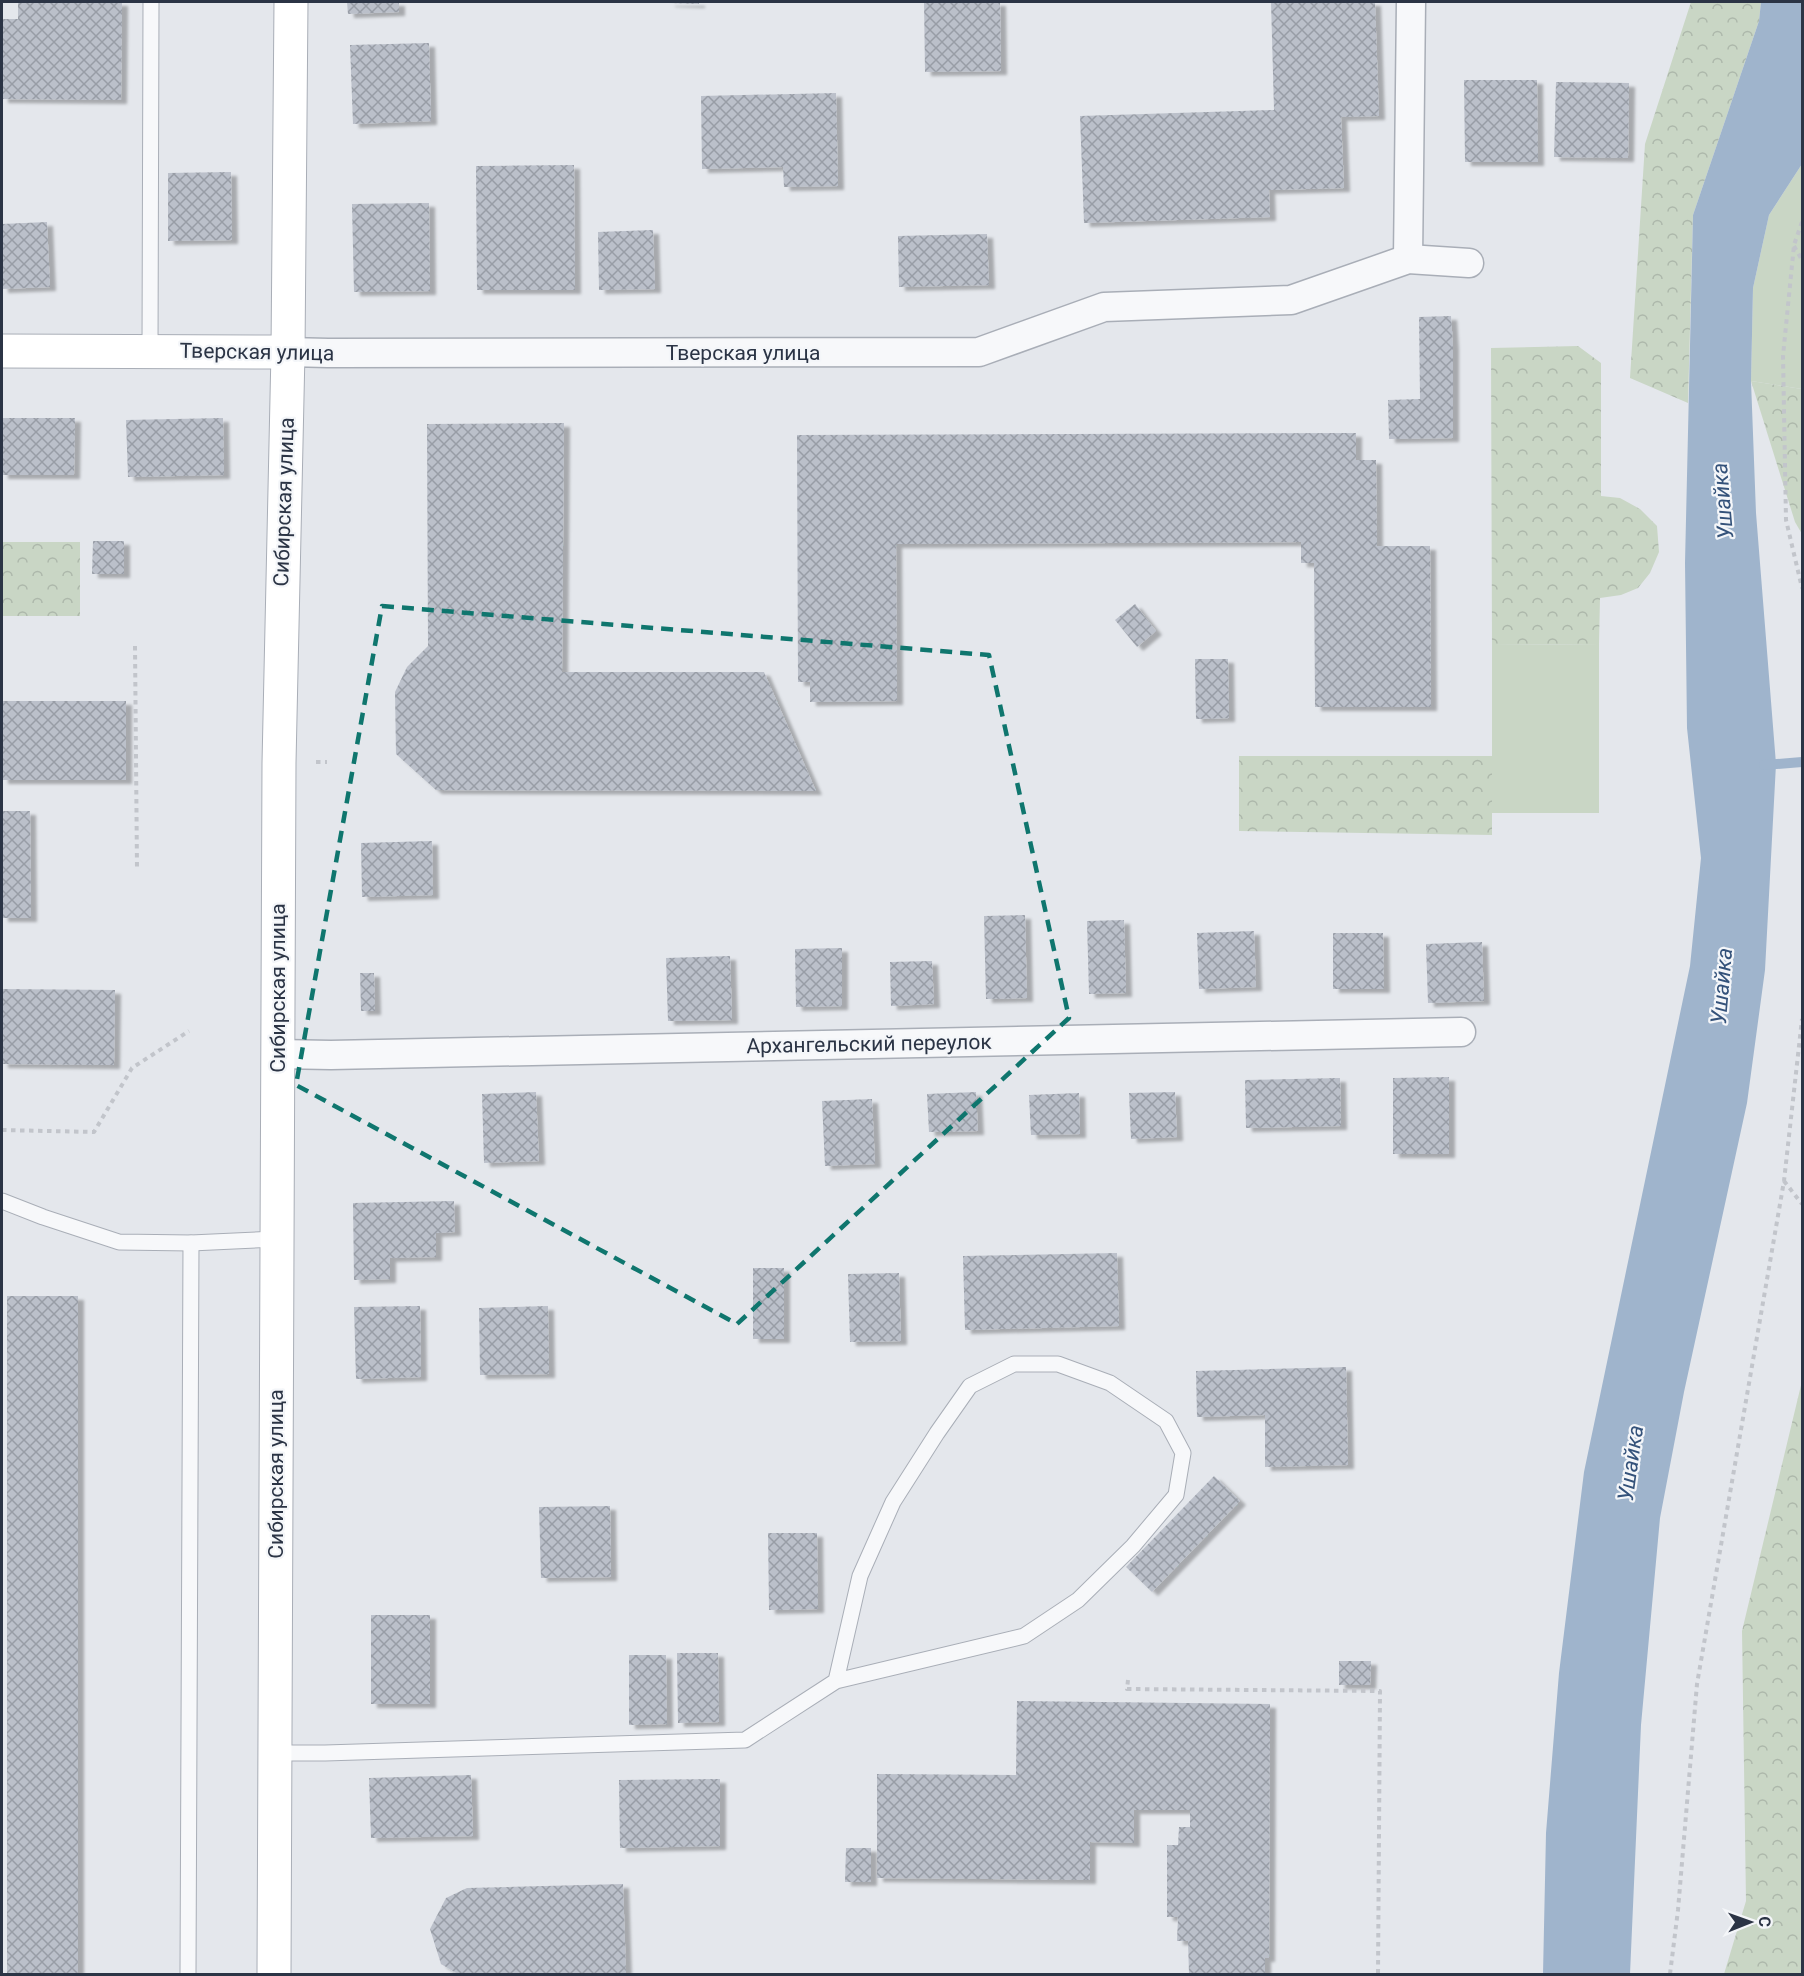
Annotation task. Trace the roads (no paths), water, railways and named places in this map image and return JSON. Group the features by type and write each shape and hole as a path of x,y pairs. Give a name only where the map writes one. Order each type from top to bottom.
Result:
{"main road":[{"name":"Сибирская улица","path":"274,1974 279,752 288,352 291,2"},
{"name":"Тверская улица","path":"2,351 288,352"}],"street":[{"path":"1408,259 1411,2"},
{"name":"Тверская улица","path":"288,352 979,352 1104,307 1291,300 1408,259 1469,263"},
{"name":"Архангельский переулок","path":"278,1054 331,1055 1461,1032"}],"lane":[{"path":"150,351 151,2"},
{"path":"2,1201 119,1242 191,1243 276,1239"},
{"path":"188,1974 191,1243"},
{"path":"275,1753 745,1740 836,1681 1024,1636 1078,1600 1133,1546 1176,1495 1183,1453 1166,1421 1110,1383 1058,1364 1014,1364 970,1386 893,1502 860,1576 836,1681"}],"water":[{"name":"Ушайка","path":"1761,2 1802,2 1802,164 1769,215 1753,288 1751,381 1756,513 1776,764 1765,970 1747,1103 1684,1392 1660,1518 1641,1725 1630,1974 1543,1974 1546,1833 1559,1673 1584,1472 1690,966 1701,858 1687,728 1685,563 1693,215 1759,21"}],"waterway":[{"path":"1764,765 1802,762"}]}
